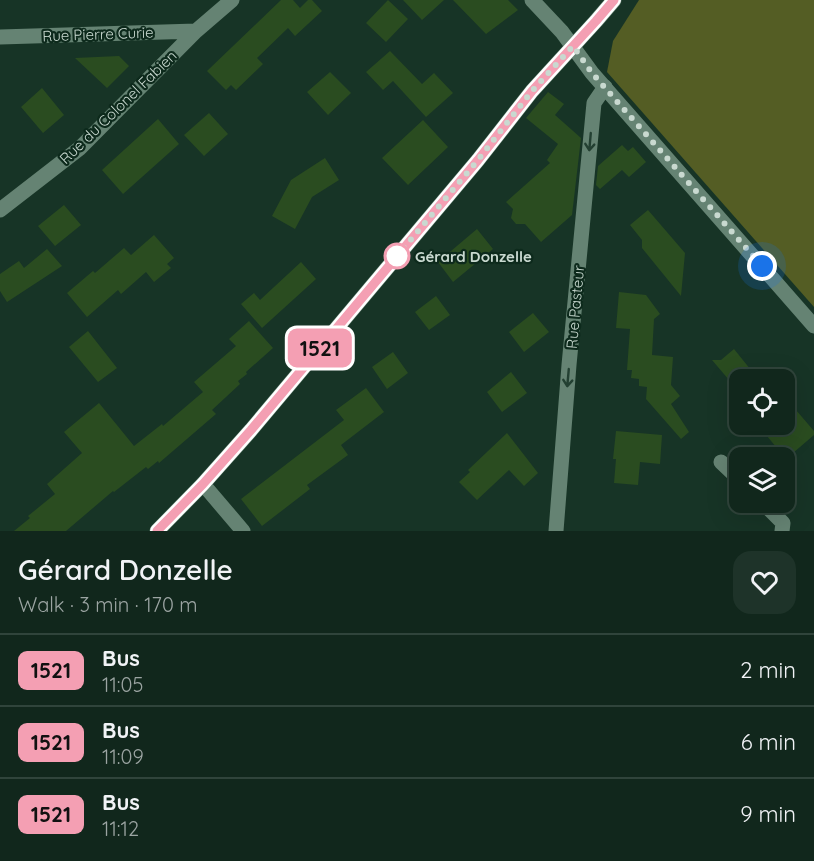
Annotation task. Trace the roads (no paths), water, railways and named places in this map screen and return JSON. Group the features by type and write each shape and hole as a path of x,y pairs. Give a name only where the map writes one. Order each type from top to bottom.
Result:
{"street":[{"name":"Rue du Colonel Fabien","path":"0,210 80,148 196,31 215,6 232,0"},
{"path":"532,0 573,46 592,73 814,326"},
{"path":"157,531 251,430 465,176 532,91 614,0"},
{"name":"Rue Pierre Curie","path":"0,37 196,31"},
{"name":"Rue Pasteur","path":"556,531 594,103 605,87"},
{"path":"721,462 729,470"},
{"path":"203,484 243,531"},
{"path":"773,513 783,523 782,531"}],"place":[{"name":"Gérard Donzelle","path":"397,256"}]}
